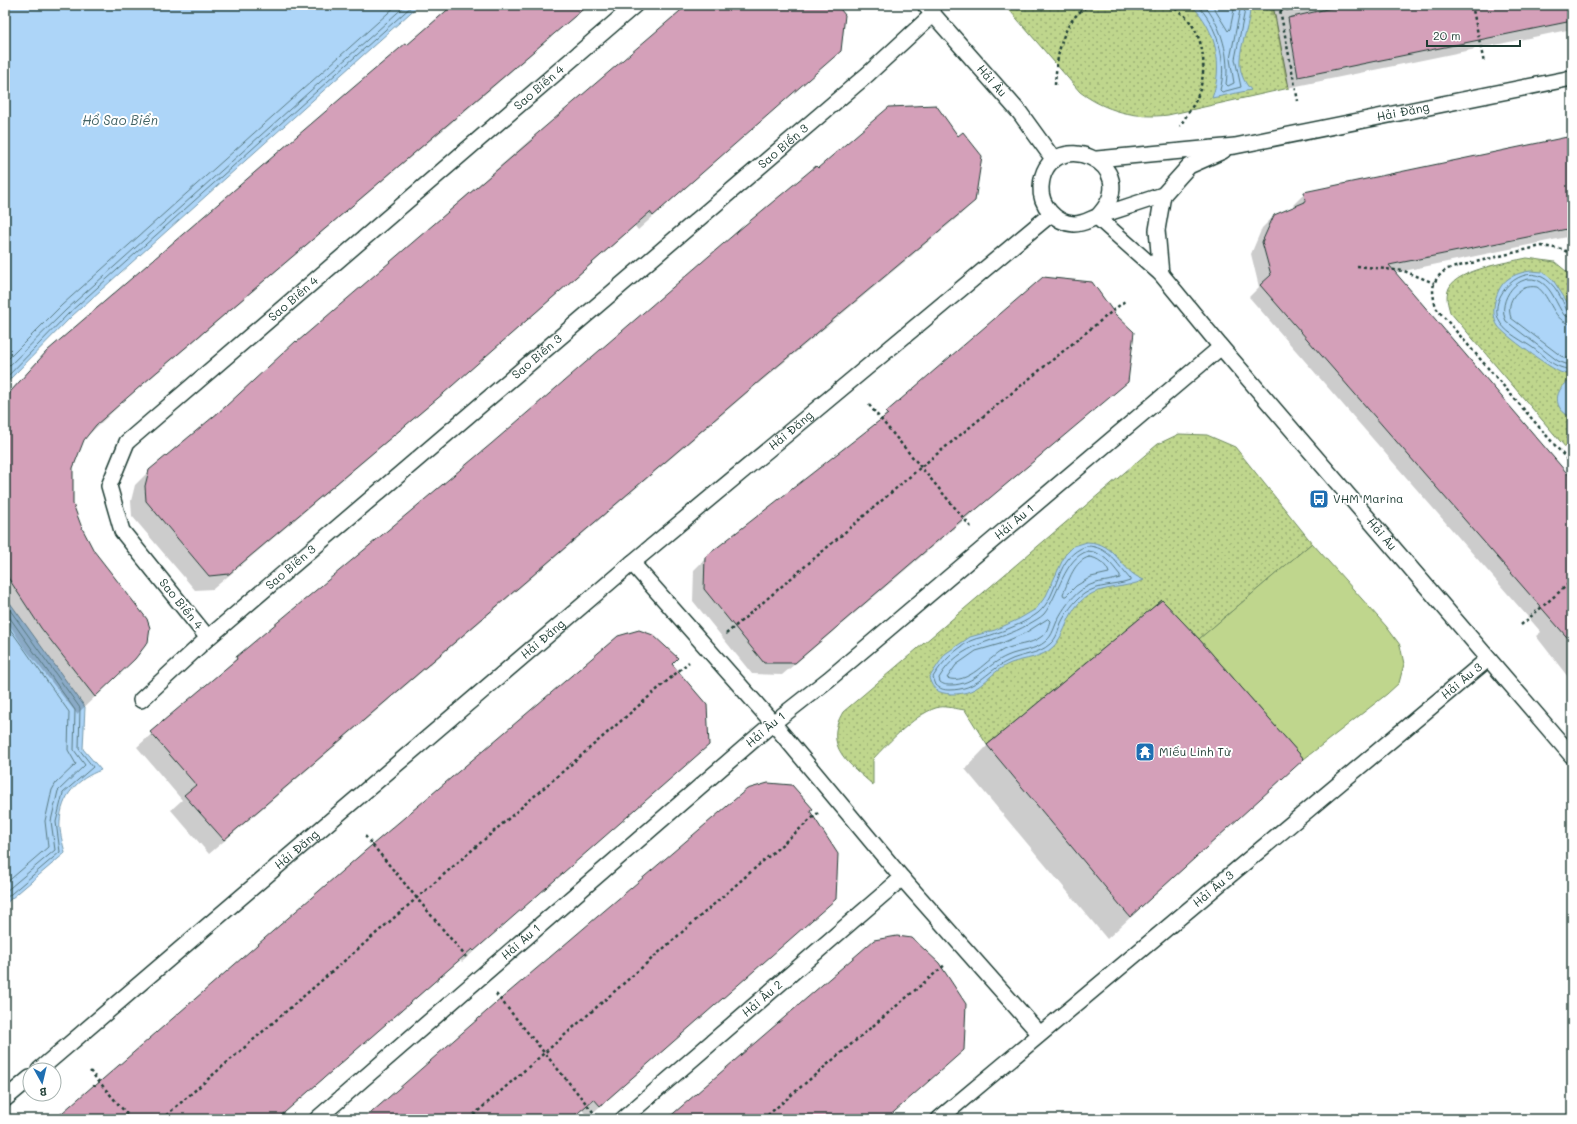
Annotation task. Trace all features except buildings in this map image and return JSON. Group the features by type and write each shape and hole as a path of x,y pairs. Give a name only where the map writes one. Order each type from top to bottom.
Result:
{"lane":[{"name":"Sao Biển 4","path":"208,638 122,532 109,486 127,442 635,5"},
{"name":"Sao Biển 3","path":"141,700 208,638 868,74 929,9"},
{"name":"Hải Âu","path":"929,9 1020,113 1054,160"},
{"name":"Hải Đăng","path":"1235,146 1572,78"},
{"path":"1096,159 1235,146"},
{"path":"1097,217 1104,209 1109,199 1111,188 1109,177 1104,167 1096,159 1075,153 1064,155 1054,160 1046,169 1041,186 1044,204 1051,214 1062,221 1073,224 1086,222 1163,195 1189,166 1235,146"},
{"path":"1161,274 1157,230 1163,195"},
{"name":"Hải Đăng","path":"48,1062 632,563 1051,214"},
{"name":"Hải Âu","path":"1097,217 1161,274 1572,756"},
{"name":"Hải Âu 1","path":"316,1119 773,723 829,679 1222,347"},
{"path":"632,563 773,723 902,878 1040,1033"},
{"name":"Hải Âu 3","path":"939,1119 1488,658"},
{"name":"Hải Âu 2","path":"623,1119 902,878"},
{"path":"5,1099 22,1085"}],"path":[{"path":"1055,85 1056,65 1061,41 1071,22 1090,5"},
{"path":"1170,5 1185,17 1197,34 1203,55 1203,76 1196,100 1180,126"},
{"path":"1278,5 1298,101"},
{"path":"1280,11 1306,5"},
{"path":"1472,5 1484,63"},
{"path":"1572,255 1562,249 1541,246 1447,269 1436,278 1432,292 1436,308 1572,465"},
{"path":"1357,266 1404,270 1434,284"},
{"path":"726,634 921,467 1126,300"},
{"path":"869,405 974,530"},
{"path":"1521,625 1572,581"},
{"path":"162,1119 417,899 690,660"},
{"path":"470,1119 823,809"},
{"path":"365,836 466,958"},
{"path":"763,1119 950,960"},
{"path":"496,994 598,1119"},
{"path":"90,1071 130,1119"}],"green space":[{"path":"1005,5 1273,5 1289,88 1168,115 1145,116 1111,109 1090,99 1080,92"},
{"path":"1527,258 1555,262 1572,276 1572,455 1450,312 1447,297 1449,288 1462,276 1484,268"},
{"path":"1179,434 1207,435 1235,447 1312,543 1199,639 1162,600 987,745 965,710 940,707 932,709 913,721 873,759 873,785 856,770 848,762 837,745 837,724 843,712 1158,444"},
{"path":"1312,543 1386,626 1400,645 1404,664 1399,683 1304,759 1199,639"}],"water":[{"name":"Hồ Sao Biển","path":"5,5 419,5 72,316 5,386"},
{"path":"1191,5 1250,5 1240,59 1240,69 1244,80 1251,90 1212,98 1216,86 1217,73 1215,48 1207,25 1200,14"},
{"path":"1531,271 1543,272 1553,280 1569,305 1572,314 1572,372 1563,373 1547,364 1509,336 1498,326 1495,321 1495,301 1500,288 1508,279"},
{"path":"1572,380 1572,417 1565,414 1558,404 1557,399 1561,388"},
{"path":"1087,542 1105,547 1112,552 1135,576 1144,580 1093,593 1086,597 1075,608 1058,641 1049,651 1003,667 984,683 970,691 951,694 939,692 934,688 929,678 945,654 970,637 995,630 1036,609 1046,596 1065,555 1074,546"},
{"path":"5,596 85,707 83,749 101,770 85,778 78,784 67,796 63,804 60,826 65,853 5,904"}],"place":[{"name":"VHM Marina","path":"1319,499"},
{"name":"Miếu Linh Từ","path":"1145,752"}]}
